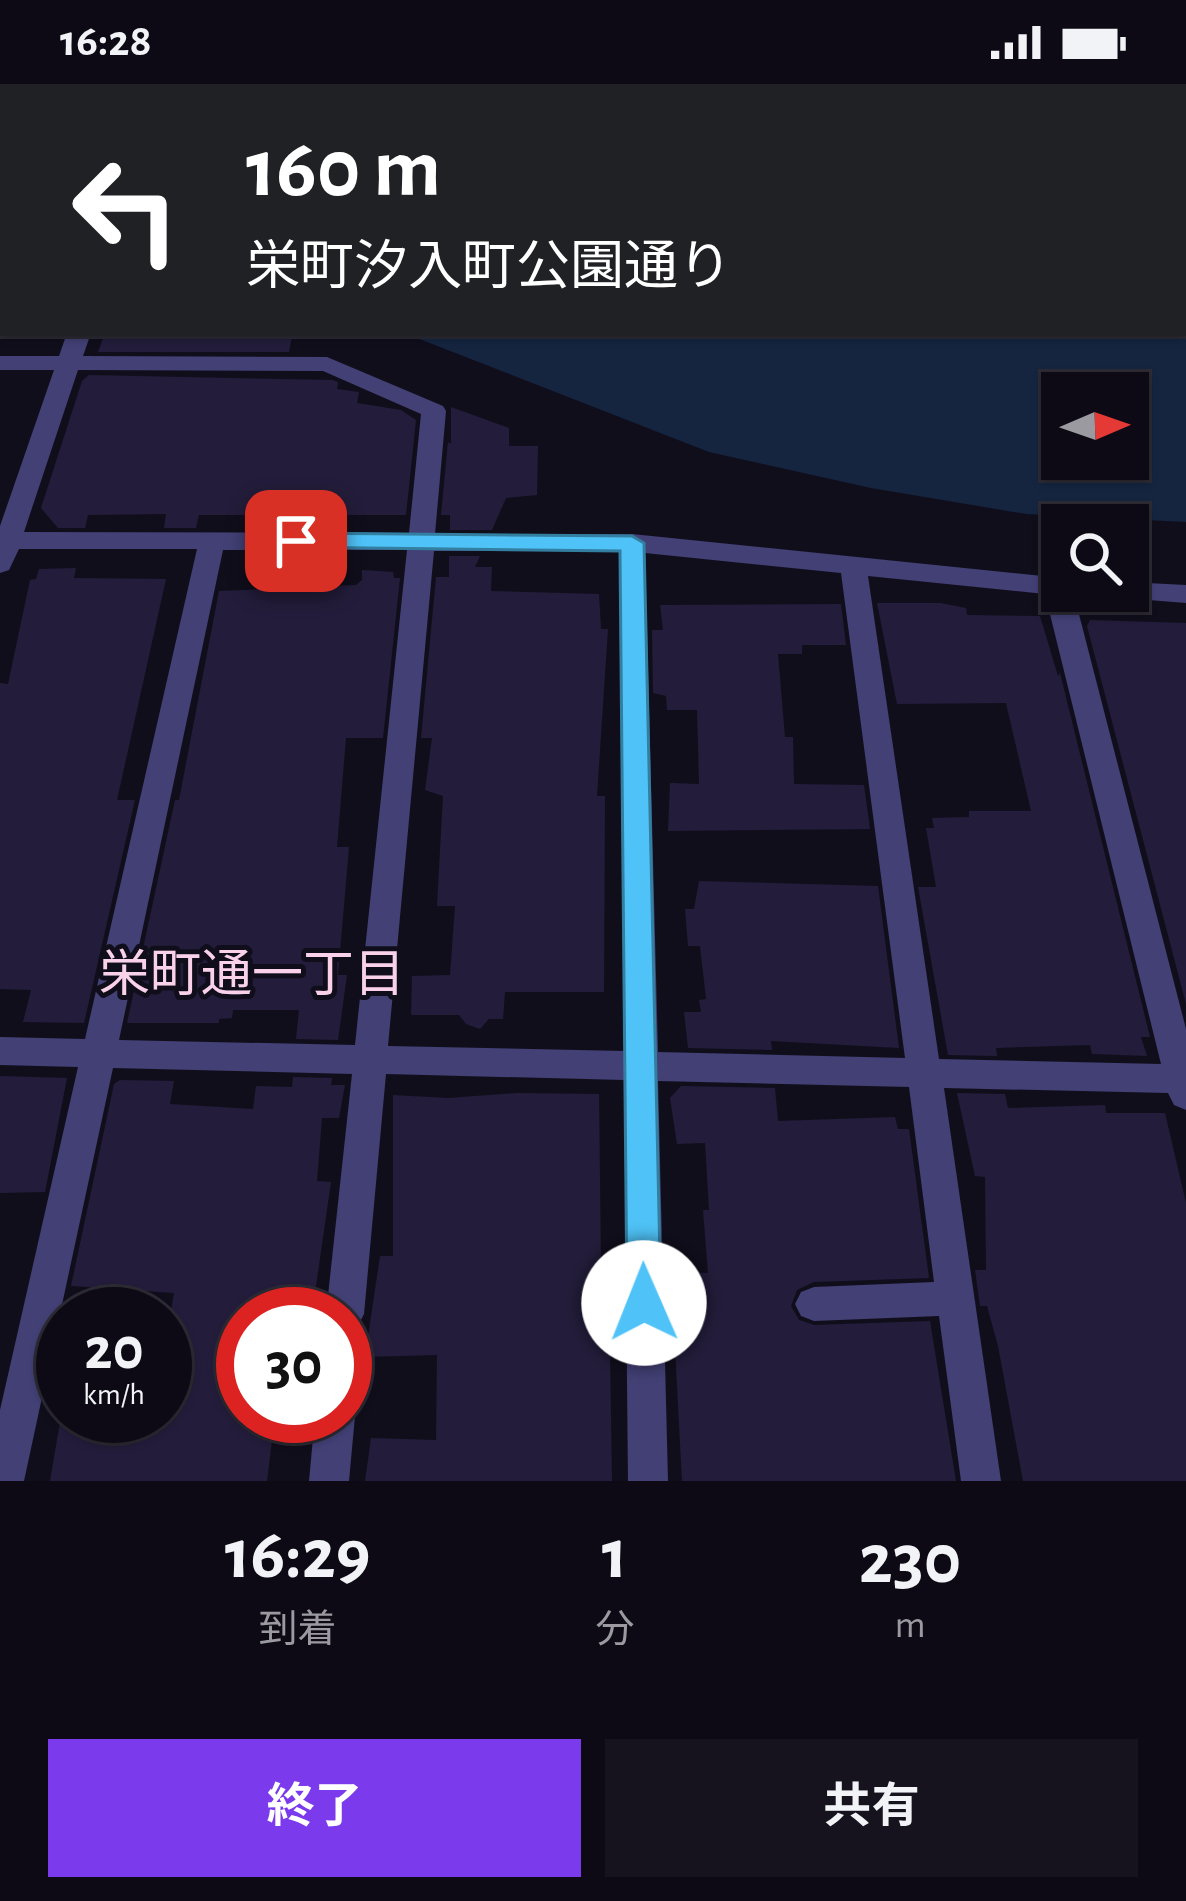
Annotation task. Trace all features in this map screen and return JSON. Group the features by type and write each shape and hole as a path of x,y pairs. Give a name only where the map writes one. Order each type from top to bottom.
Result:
{"street":[{"path":"78,336 3,548 212,541 632,543 1041,585"},
{"path":"0,363 327,364 434,412 348,1287"},
{"path":"4,1481 212,541"},
{"path":"632,543 648,1481"},
{"path":"854,568 981,1481"},
{"path":"1149,592 1186,594"},
{"path":"0,1051 927,1073 1185,1084 1065,612"},
{"path":"814,1304 956,1298"},
{"path":"329,1481 333,1443"}],"water":[{"path":"412,336 1186,336 1186,522 1149,520 1149,504 1041,504 1041,515 1026,514 871,488 709,452"}],"building":[{"path":"104,336 292,336 289,352 98,352"},
{"path":"89,375 338,382 337,389 359,392 357,403 401,410 416,420 406,515 199,515 196,528 164,528 166,514 88,515 85,528 58,528 41,508 82,381"},
{"path":"451,407 509,428 509,446 538,446 537,495 506,498 492,530 450,530 450,515 441,515"},
{"path":"449,556 480,556 475,567 492,567 491,591 599,594 601,629 608,629 597,796 605,796 604,992 505,992 503,1019 489,1019 480,1029 466,1024 459,1015 411,1015 412,976 450,975 455,906 437,906 443,796 425,790 432,738 421,738 436,577 449,577"},
{"path":"76,568 74,578 166,579 117,800 135,800 84,1023 23,1022 31,990 0,989 0,683 8,684 30,580 36,579 39,569"},
{"path":"362,570 393,572 394,578 400,578 383,738 346,738 337,847 349,847 338,975 347,975 338,1040 296,1039 299,1010 233,1010 232,1018 219,1019 219,1023 127,1023 175,800 179,800 219,591 356,585 362,580"},
{"path":"877,603 940,603 966,608 967,615 1040,616 1058,676 1060,673 1150,1037 1141,1037 1147,1056 1092,1054 1090,1045 996,1048 997,1056 948,1055 918,887 936,887 926,828 934,828 932,818 969,817 969,811 1031,811 1006,703 897,704"},
{"path":"841,604 846,645 802,645 802,654 778,654 785,737 793,737 794,784 864,785 870,829 668,831 670,783 699,784 697,710 667,710 666,696 653,693 652,630 663,630 660,605"},
{"path":"1090,620 1186,623 1186,1004 1087,626"},
{"path":"699,881 878,886 899,1048 771,1041 772,1050 688,1048 684,1012 701,1012 699,1000 706,999 700,946 688,946 685,909 694,909"},
{"path":"0,1076 67,1078 45,1192 0,1193"},
{"path":"293,1077 332,1078 331,1085 345,1085 339,1118 322,1118 317,1181 331,1182 316,1287 216,1287 216,1443 272,1443 267,1481 50,1481 56,1443 192,1443 192,1287 71,1286 114,1084 120,1080 174,1081 170,1104 253,1109 256,1086 292,1087"},
{"path":"681,1086 775,1088 778,1121 895,1117 898,1129 909,1129 929,1278 814,1282 797,1290 791,1306 799,1320 814,1325 930,1321 956,1481 682,1481 671,1272 708,1273 703,1210 709,1210 705,1143 677,1144 670,1098"},
{"path":"957,1093 1005,1094 1008,1108 1105,1105 1106,1113 1165,1113 1186,1203 1186,1481 1023,1481 998,1346 987,1306 980,1306 975,1270 986,1270 985,1177 975,1176"},
{"path":"599,1094 602,1351 610,1351 612,1481 365,1481 372,1438 436,1440 437,1355 372,1357 372,1310 380,1256 393,1256 393,1095"}],"district":[{"name":"栄町通一丁目","path":"252,973"}],"route":[{"path":"296,541 632,543 644,1303"}]}
